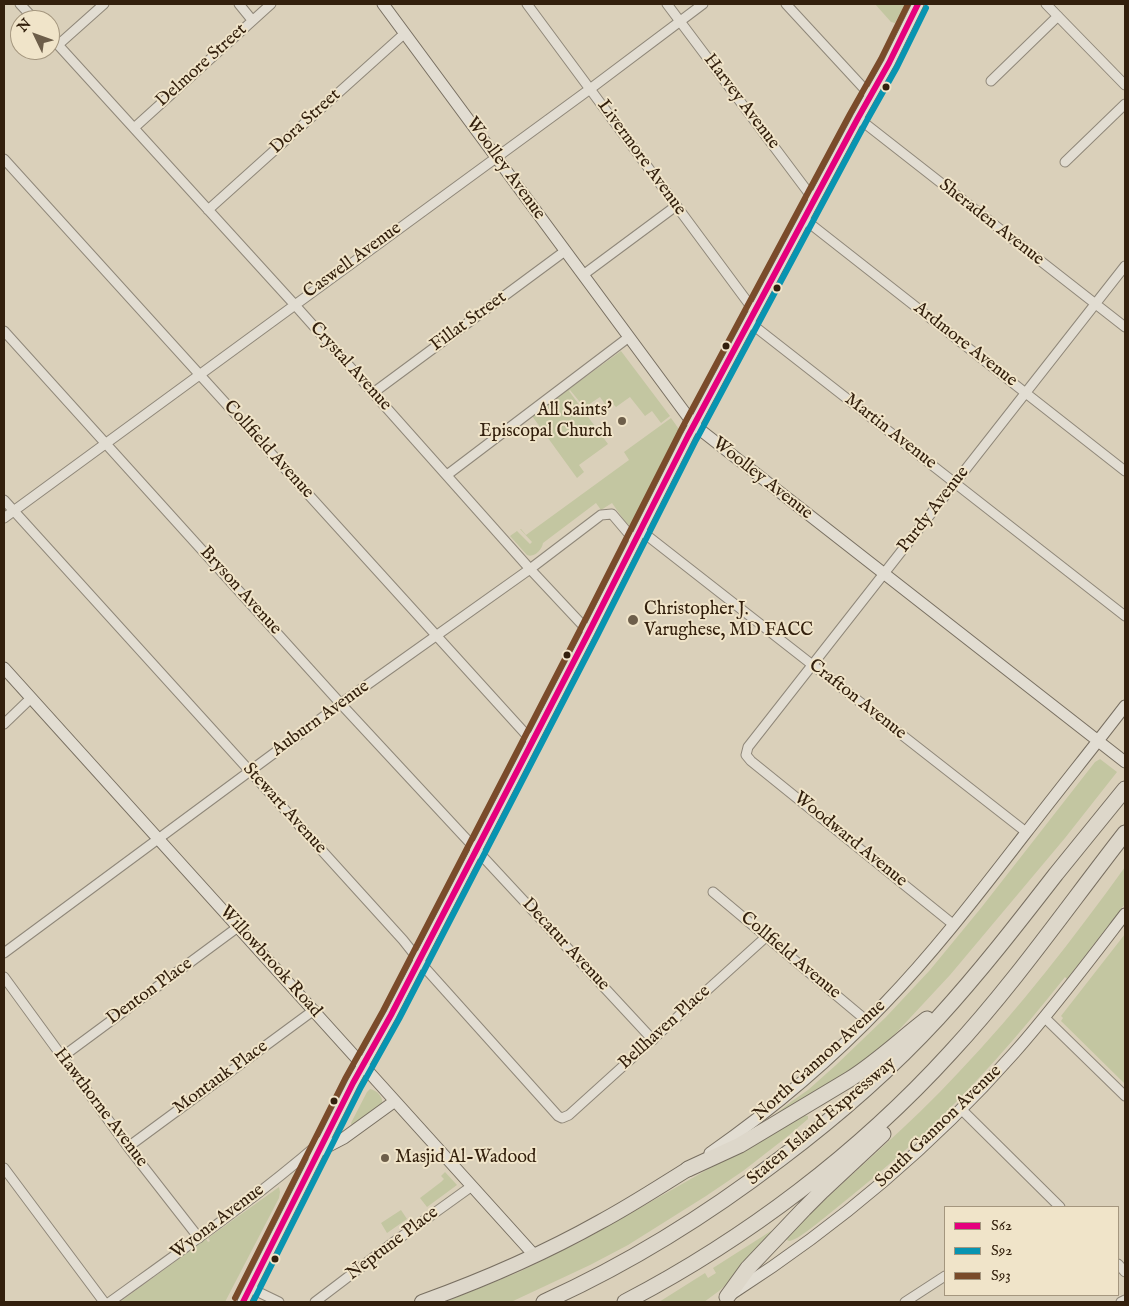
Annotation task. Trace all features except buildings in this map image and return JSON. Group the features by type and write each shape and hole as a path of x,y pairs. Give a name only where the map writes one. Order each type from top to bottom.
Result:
{"highway":[{"name":"Staten Island Expressway","path":"544,1302 653,1246 690,1223 759,1175 821,1127 881,1075 960,994 1125,788"},
{"name":"Staten Island Expressway","path":"625,1302 695,1262 766,1214 820,1174 908,1098 952,1052 1004,990 1125,833"},
{"path":"688,1168 740,1145 850,1079 960,994"},
{"path":"726,1300 748,1268 822,1190 887,1130 908,1098"}],"main road":[{"name":"Woolley Avenue","path":"383,4 694,426 1125,762"},
{"path":"243,1302 324,1140 419,961 694,426 918,4"},
{"name":"Willowbrook Road","path":"4,668 535,1256"},
{"name":"North Gannon Avenue","path":"422,1302 535,1256 600,1223 732,1138 814,1072 900,987 954,925 1125,706"},
{"name":"South Gannon Avenue","path":"726,1300 857,1203 916,1152 961,1109 1004,1064 1044,1017 1125,914"},
{"path":"319,1151 344,1138 395,1100"}],"street":[{"path":"60,43 104,4"},
{"path":"240,4 252,20"},
{"name":"Delmore Street","path":"134,128 271,4"},
{"name":"Livermore Avenue","path":"527,4 676,206 752,317"},
{"name":"Harvey Avenue","path":"668,4 814,200"},
{"name":"Caswell Avenue","path":"4,518 590,89 703,4"},
{"path":"786,4 870,95"},
{"path":"1046,4 1125,85"},
{"path":"991,81 1058,16"},
{"name":"Dora Street","path":"208,210 405,33"},
{"name":"Crystal Avenue","path":"60,47 589,632"},
{"path":"1065,162 1125,104"},
{"name":"Sheraden Avenue","path":"858,118 1125,328"},
{"name":"Collfield Avenue","path":"4,159 532,741"},
{"path":"583,276 676,206"},
{"name":"Ardmore Avenue","path":"804,219 1125,471"},
{"name":"Fillat Street","path":"373,393 565,251"},
{"name":"Purdy Avenue","path":"746,755 748,747 1125,266"},
{"name":"Martin Avenue","path":"752,317 956,483 1125,616"},
{"name":"Bryson Avenue","path":"4,331 341,704 477,849"},
{"path":"447,475 629,337"},
{"name":"Stewart Avenue","path":"4,500 403,940 419,961 554,1114 562,1118"},
{"name":"Auburn Avenue","path":"4,953 435,635 530,569 601,515 612,514 635,541"},
{"name":"Crafton Avenue","path":"640,530 1026,832"},
{"path":"4,724 31,698"},
{"name":"Woodward Avenue","path":"746,755 954,925"},
{"name":"Decatur Avenue","path":"477,849 653,1040"},
{"name":"Collfield Avenue","path":"713,892 867,1021"},
{"name":"Denton Place","path":"62,1057 238,927"},
{"name":"Bellhaven Place","path":"562,1118 569,1115 767,936"},
{"name":"Hawthorne Avenue","path":"4,977 128,1146 199,1238"},
{"name":"Montauk Place","path":"128,1146 314,1010"},
{"path":"1044,1017 1125,1096"},
{"path":"961,1109 1057,1206"},
{"name":"Wyona Avenue","path":"110,1302 199,1238 324,1140"},
{"path":"4,1168 104,1302"},
{"name":"Neptune Place","path":"315,1302 472,1186"},
{"path":"905,1302 944,1277"},
{"path":"250,1288 279,1302"},
{"path":"1121,1302 1125,1300"}],"green space":[{"path":"875,4 905,4 895,23 891,22"},
{"path":"621,351 670,416 661,423 652,411 645,416 630,397 616,407 612,403 607,407 600,397 584,407 570,390 608,444 579,465 584,472 577,478 532,416"},
{"path":"671,418 681,432 632,524 626,523 612,503 601,510 596,503 543,543 539,551 530,556 510,536 517,531 530,544 532,542 520,529 526,535 629,460 624,452"},
{"path":"1100,759 1117,772 1065,838 950,975 896,1033 865,1062 760,1127 808,1090 836,1065 886,1017 930,970 1095,762"},
{"path":"1125,867 1125,904 1067,979 1065,977 995,1060 919,1138 809,1230 798,1238 787,1240 823,1201 921,1111 981,1049 1045,973"},
{"path":"1125,934 1125,1084 1061,1021 1063,1018 1061,1016"},
{"path":"370,1089 379,1095 382,1099 382,1104 352,1126 351,1123"},
{"path":"803,1115 808,1116 808,1119 743,1171 628,1245 590,1265 511,1302 445,1302 519,1272 582,1241"},
{"path":"445,1172 457,1185 427,1207 420,1198 444,1179 441,1176"},
{"path":"279,1187 279,1198 225,1302 120,1302 206,1239 208,1242 210,1241 208,1238"},
{"path":"401,1210 407,1219 387,1233 381,1223"},
{"path":"771,1231 774,1232 751,1261 719,1291 704,1302 659,1302 705,1273 708,1278 716,1273 713,1268"}],"transit line":[{"name":"S93","path":"235,1298 345,1079 383,1011 680,432 881,59 908,4"},
{"name":"S62","path":"243,1302 353,1083 391,1015 688,436 889,63 918,4"},
{"name":"S92","path":"253,1302 361,1087 399,1019 696,440 897,67 926,8"}],"place":[{"name":"All Saints' Episcopal Church","path":"622,421"},
{"name":"Christopher J. Varughese, MD FACC","path":"633,620"},
{"name":"Masjid Al-Wadood","path":"385,1158"}]}
